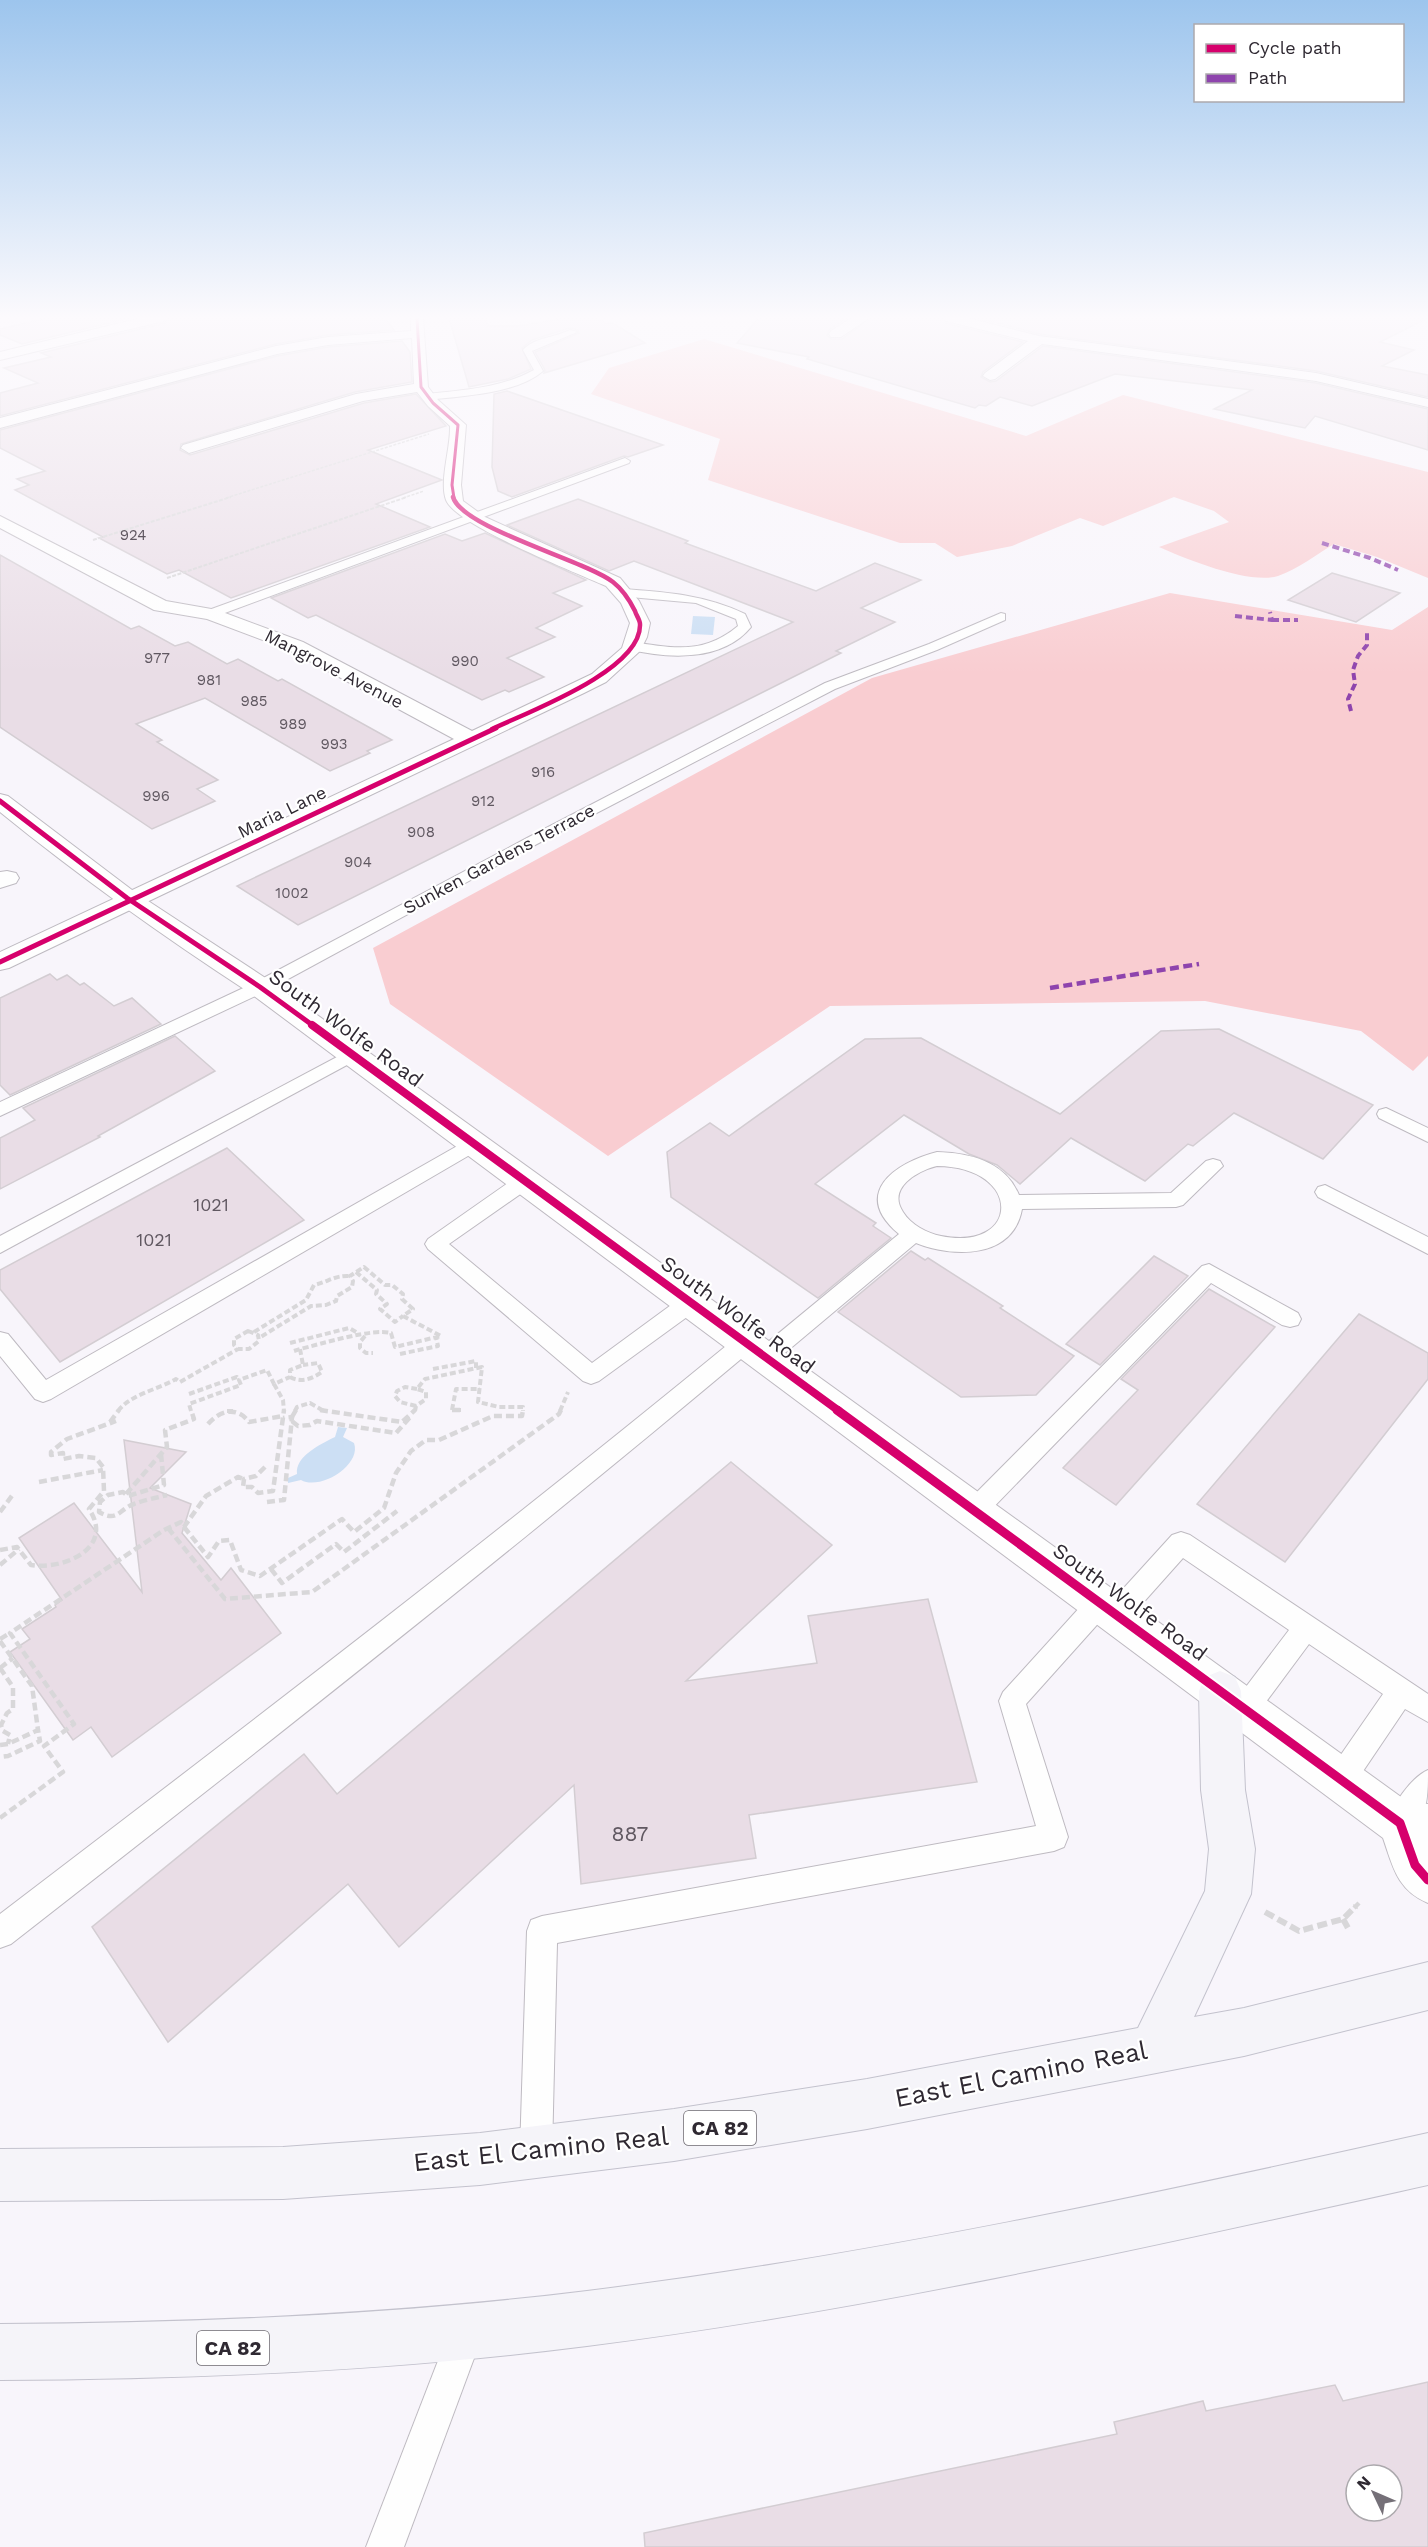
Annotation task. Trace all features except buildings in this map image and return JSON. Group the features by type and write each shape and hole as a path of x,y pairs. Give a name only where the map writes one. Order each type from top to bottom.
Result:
{"main road":[{"path":"1154,2048 1228,1894 1232,1848 1223,1790 1233,1700"},
{"name":"East El Camino Real","path":"0,2175 283,2173 480,2159 674,2135 867,2104 1244,2032 1428,1986"},
{"name":"CA 82","path":"0,2352 261,2348 466,2332 689,2304 898,2270 1098,2231 1428,2159"}],"street":[{"path":"189,448 227,437"},
{"path":"457,437 453,482 454,501 475,518 613,582 630,601 640,623 638,637 632,646"},
{"name":"Mangrove Avenue","path":"0,521 161,606 210,614 296,646 469,738"},
{"name":"Maria Lane","path":"0,962 469,738 577,689 617,664 632,646"},
{"name":"South Wolfe Road","path":"0,801 132,900 212,957 260,987 1341,1779 1414,1825"},
{"path":"1414,1825 1414,1865 1428,1880"}],"lane":[{"path":"210,614 625,461"},
{"path":"623,593 702,600 722,606 741,617 745,627 730,641 714,648 686,653 632,646"},
{"name":"Sunken Gardens Terrace","path":"0,1110 260,987 532,841 830,686 933,647 1001,617"},
{"path":"0,1245 352,1055"},
{"path":"1386,1114 1428,1136"},
{"path":"0,1340 43,1393 473,1144"},
{"path":"937,1159 956,1160 978,1166 994,1175 1006,1187 1012,1202 1011,1217 1004,1228 988,1239 968,1245 944,1245 913,1234 895,1217 889,1201 891,1186 903,1171 918,1163 937,1159"},
{"path":"1012,1202 1176,1200 1214,1166"},
{"path":"525,1181 435,1244 591,1375 690,1303"},
{"path":"1325,1192 1428,1246"},
{"path":"0,1933 196,1783 622,1445 913,1234"},
{"path":"974,1511 1209,1272 1290,1319"},
{"path":"536,2152 542,1931 1054,1837 1012,1701 1181,1543 1428,1709"},
{"path":"1233,1700 1306,1627"},
{"path":"1341,1779 1401,1691"},
{"path":"1414,1825 1428,1784"},
{"path":"386,2547 466,2332"}],"path":[{"path":"59,551 420,437"},
{"path":"129,591 453,482"},
{"path":"350,1276 356,1272 364,1267 385,1285 392,1285 403,1294 402,1299 413,1309 395,1322 380,1309 387,1305 377,1295 375,1292 377,1290 356,1272"},
{"path":"104,1425 112,1420 126,1401 159,1389 176,1379 180,1382 238,1349 254,1347 260,1338 311,1306 333,1303 335,1294 352,1287 353,1281 350,1276 344,1274 337,1275 326,1285 314,1285 306,1300 254,1332"},
{"path":"290,1343 349,1328 365,1336 388,1331 395,1347 441,1336 403,1316"},
{"path":"238,1349 233,1342 236,1336 248,1331 254,1332 260,1338"},
{"path":"380,1333 381,1341"},
{"path":"294,1351 359,1334"},
{"path":"365,1336 360,1341 360,1348 366,1353 373,1353"},
{"path":"400,1354 438,1346 435,1337"},
{"path":"300,1349 303,1365"},
{"path":"433,1369 476,1361 476,1368"},
{"path":"274,1384 290,1377 293,1368 318,1363 321,1367 322,1372 313,1378 298,1381 290,1377"},
{"path":"168,1528 225,1599 312,1592 559,1414 579,1365"},
{"path":"0,1757 8,1756 40,1741 32,1686 0,1640 168,1528 181,1522 208,1557 219,1541 230,1540 240,1570 260,1576 342,1519 354,1532 384,1508 396,1473 411,1451 426,1440 439,1440 493,1416 522,1416 523,1407 499,1407 478,1402 482,1367 425,1379 417,1389"},
{"path":"189,1394 237,1377 239,1380 267,1370 283,1400 283,1417 273,1491 258,1493 252,1487 243,1487 244,1479"},
{"path":"126,1494 167,1447 165,1430 194,1419 189,1404 241,1385 239,1380"},
{"path":"292,1417 298,1426 310,1425 317,1421 396,1433 411,1416 416,1406 426,1399 426,1392 417,1389 405,1387 397,1391 395,1396 400,1402 416,1406"},
{"path":"461,1410 452,1410 456,1389 480,1389"},
{"path":"267,1502 284,1500 292,1417 297,1407 310,1403 316,1405 321,1412 402,1422 411,1416"},
{"path":"208,1424 217,1415 232,1411 244,1415 249,1422 292,1417"},
{"path":"0,1550 17,1547 31,1565 44,1568 71,1561 87,1550 97,1529 94,1514 89,1509 104,1491 103,1470 96,1458 80,1456 63,1459 63,1453 51,1455 55,1448 67,1439 116,1421"},
{"path":"161,1454 164,1485 128,1496 113,1493 104,1498 99,1512 108,1517 114,1517 126,1511 130,1505 167,1495"},
{"path":"184,1527 206,1497 238,1477 244,1479 256,1476 265,1467"},
{"path":"39,1482 103,1470"},
{"path":"0,1512 14,1493"},
{"path":"271,1569 282,1583 336,1544 344,1552 397,1511"},
{"path":"0,1565 19,1549"},
{"path":"0,1818 63,1773 44,1746 74,1724 10,1633"},
{"path":"8,1744 10,1735 3,1731 1,1725 7,1713 13,1709 13,1687 0,1668 13,1658"},
{"path":"0,1745 8,1744 38,1730"},
{"path":"1261,1910 1299,1931 1343,1919 1359,1903"},
{"path":"1343,1919 1348,1928"}],"shaded area":[{"path":"714,437 1289,437 1428,472 1428,578 1377,557 1334,544 1278,576 1251,577 1218,569 1159,547 1229,522 1214,511 1174,497 1103,526 1080,518 1012,546 957,557 935,543 900,543 708,480 720,439"},
{"path":"1170,593 1392,630 1428,607 1428,1056 1413,1071 1361,1031 1205,1001 830,1006 608,1156 390,1004 373,948 872,678"}],"water":[{"path":"693,616 715,617 713,635 691,634"},
{"path":"338,1427 347,1428 343,1437 354,1443 355,1451 352,1460 346,1467 338,1474 318,1482 301,1480 288,1483 288,1478 297,1474 297,1468 304,1456 335,1437"}],"marked path":[{"path":"1322,543 1370,558 1398,570"},
{"path":"1235,616 1272,620 1270,612"},
{"path":"1272,620 1298,620"},
{"path":"1351,711 1348,699 1355,684 1353,670 1358,656 1367,645 1367,631"},
{"path":"1050,988 1199,964"}],"cycle path":[{"path":"0,962 577,689 599,678 630,651 637,637 640,623 630,601 613,582 479,521 456,503 452,485 457,437"},
{"path":"0,801 95,875 193,944 260,987 1400,1823 1415,1865 1428,1880"}]}
